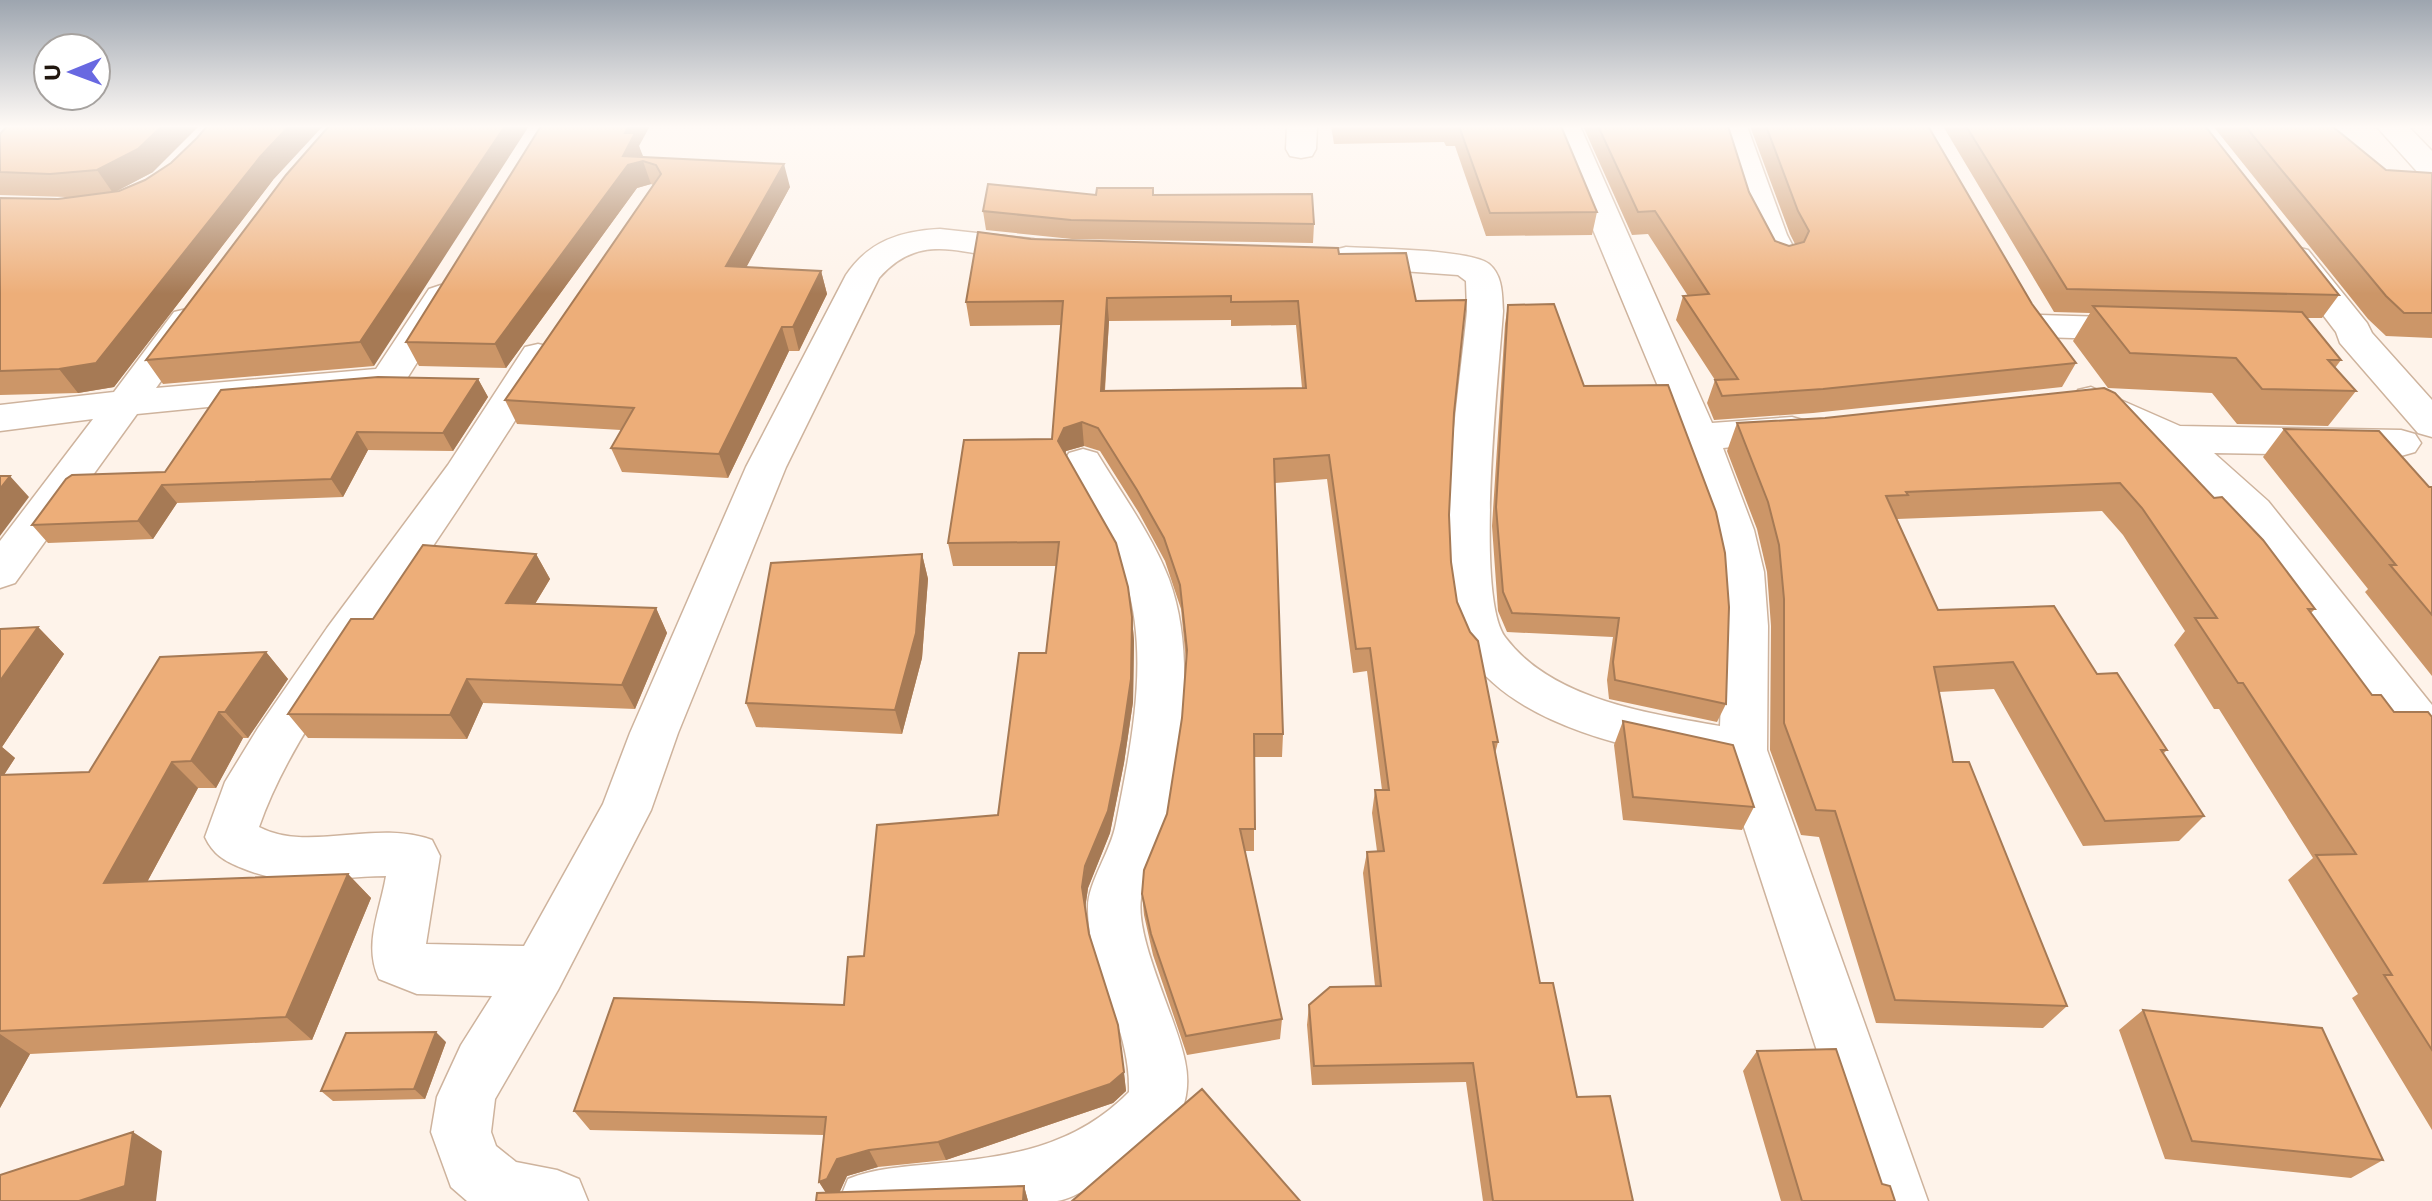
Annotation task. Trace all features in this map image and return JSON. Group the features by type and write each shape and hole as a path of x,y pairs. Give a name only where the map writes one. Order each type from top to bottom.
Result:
{"street":[{"path":"1589,182 1699,437 1733,530 1742,572 1746,626 1743,750 1897,1201"},
{"path":"1752,182 1770,235 1781,256"},
{"path":"2278,235 2354,331 2335,335 2417,434"},
{"path":"557,1201 502,1190 472,1166 461,1132 466,1097 481,1065 539,972 626,810 654,733 766,467 863,275 875,257 915,239 1075,249"},
{"path":"1304,254 1462,265 1477,270 1484,278 1485,311 1470,513 1471,603 1483,641 1499,662 1519,678 1561,702 1615,722 1743,750"},
{"path":"388,380 455,273"},
{"path":"0,572 210,290"},
{"path":"2178,330 2031,312 2074,385 2174,439 2253,511 2432,740"},
{"path":"539,972 417,969 398,961 398,944 413,877 414,856 392,851 288,859 260,853 230,837 250,782 275,742 343,640 462,475 497,383 565,318"},
{"path":"0,418 125,403 388,380 431,381"},
{"path":"1699,437 1828,427"},
{"path":"2174,439 2417,434"},
{"path":"870,1201 950,1194 1009,1184 1061,1170 1112,1146 1136,1130 1153,1110 1160,1093 1160,1065 1120,944 1113,907 1116,889 1138,842 1153,755 1159,685 1155,610 1137,560 1083,463"}],"building":[{"path":"140,182 240,182 96,363 59,369 0,371 0,198 58,199 119,191"},
{"path":"281,182 467,182 360,342 146,360"},
{"path":"506,182 615,182 495,344 406,342"},
{"path":"655,182 774,182 726,266 821,271 793,327 782,327 719,454 611,448 634,408 505,400"},
{"path":"1479,182 1584,182 1597,212 1490,213"},
{"path":"1624,182 1746,182 1775,241 1789,246 1804,242 1809,231 1787,182 1961,182 2032,304 2076,363 1823,389 1722,396 1715,380 1738,379 1683,296 1709,294 1655,211 1638,212"},
{"path":"2001,182 2249,182 2339,295 2067,289"},
{"path":"2291,182 2432,182 2432,313 2404,313 2386,296"},
{"path":"988,184 1096,195 1097,188 1153,188 1153,195 1312,194 1314,224 1071,220 983,211"},
{"path":"978,232 1031,239 1338,248 1339,254 1406,253 1416,301 1466,300 1454,413 1449,515 1457,602 1470,632 1478,641 1498,742 1493,742 1540,983 1553,983 1577,1097 1610,1096 1633,1201 1493,1201 1473,1063 1314,1066 1309,1005 1330,987 1381,986 1367,852 1384,851 1375,790 1389,790 1370,648 1356,649 1329,455 1274,459 1283,734 1254,734 1255,829 1240,829 1282,1019 1186,1036 1151,934 1142,894 1144,870 1167,814 1182,718 1187,650 1180,585 1164,538 1137,490 1098,428 1082,422 1064,428 1058,441 1116,543 1128,587 1132,617 1131,679 1122,740 1108,811 1085,866 1082,887 1089,934 1118,1025 1124,1072 1110,1084 938,1142 869,1150 837,1159 827,1179 819,1182 826,1117 574,1111 614,998 844,1005 848,957 864,956 877,825 998,815 1019,653 1046,653 1059,542 948,543 964,440 1052,439 1063,301 966,302","holes":["1231,296 1231,302 1298,301 1306,388 1101,391 1107,298"]},
{"path":"1554,304 1584,386 1668,385 1716,512 1725,553 1729,607 1726,704 1615,680 1613,662 1619,618 1512,613 1503,592 1496,507 1508,305"},
{"path":"2093,306 2302,312 2341,360 2328,360 2356,391 2262,389 2236,358 2130,353"},
{"path":"378,377 478,379 443,433 357,432 331,479 162,485 138,521 32,525 72,475 165,472 221,390"},
{"path":"2104,388 2115,393 2214,498 2222,497 2263,540 2315,609 2308,609 2372,695 2381,695 2394,712 2428,712 2432,717 2432,1050 2384,975 2392,975 2316,855 2356,854 2243,683 2238,683 2195,618 2217,618 2142,508 2120,483 1906,492 1908,495 1886,496 1938,610 2054,606 2097,674 2117,673 2167,750 2161,750 2204,816 2105,821 2013,662 1934,667 1953,762 1969,762 2067,1006 1895,1000 1835,811 1816,810 1784,723 1784,599 1779,545 1768,502 1737,423 1825,418"},
{"path":"2284,429 2379,431 2432,487 2432,615 2390,565 2396,565"},
{"path":"0,476 10,476 0,489"},
{"path":"423,545 536,554 506,603 656,608 622,685 467,679 450,715 288,714 351,619 373,619"},
{"path":"922,554 916,633 895,710 746,703 771,563"},
{"path":"38,627 0,681 0,629"},
{"path":"266,652 225,712 219,712 191,761 172,762 104,883 348,874 286,1017 0,1031 0,775 89,772 160,657"},
{"path":"1623,721 1733,745 1754,807 1633,797"},
{"path":"2143,1010 2322,1028 2383,1160 2192,1141"},
{"path":"436,1032 414,1089 321,1091 346,1033"},
{"path":"1836,1049 1882,1184 1890,1186 1895,1201 1802,1201 1757,1051"},
{"path":"1202,1089 1300,1201 1072,1201"},
{"path":"133,1132 125,1186 79,1201 0,1201 0,1175"},
{"path":"1024,1186 1023,1201 816,1201 817,1193"}]}
